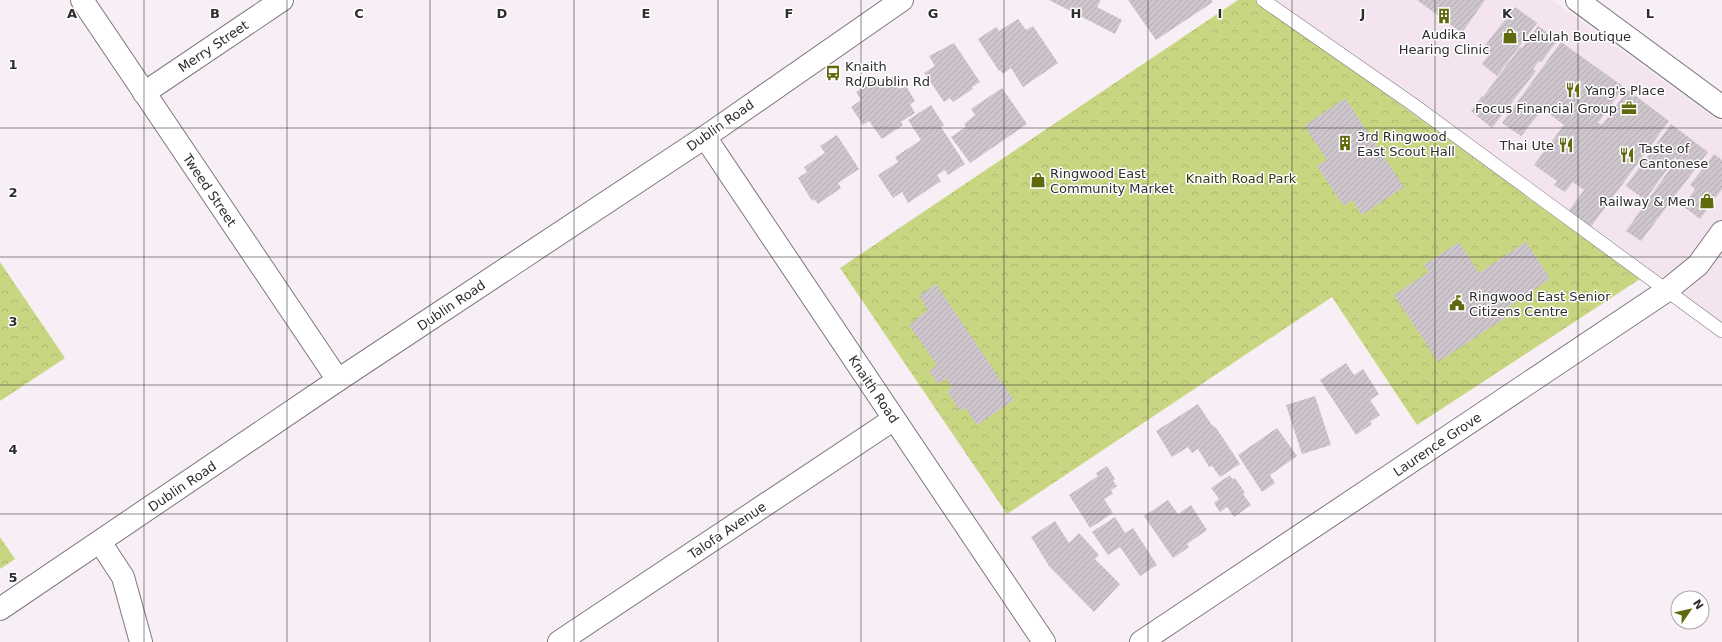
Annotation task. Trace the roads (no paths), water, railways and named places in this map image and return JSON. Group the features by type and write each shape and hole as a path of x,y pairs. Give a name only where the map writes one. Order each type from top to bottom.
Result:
{"street":[{"name":"Tweed Street","path":"82,0 338,380"},
{"name":"Merry Street","path":"144,93 282,0"},
{"name":"Dublin Road","path":"0,609 338,380 705,137 902,0"},
{"path":"1576,0 1722,107"},
{"name":"Knaith Road","path":"705,137 1044,642"},
{"name":"Laurence Grove","path":"1141,642 1666,291 1698,265 1722,232"},
{"name":"Talofa Avenue","path":"560,642 894,418"},
{"path":"100,542 123,577 141,642"}],"lane":[{"path":"1263,0 1418,108 1722,331"}],"place":[{"name":"Audika Hearing Clinic","path":"1444,16"},
{"name":"Lelulah Boutique","path":"1510,36"},
{"name":"Knaith Rd/Dublin Rd","path":"833,73"},
{"name":"Yang's Place","path":"1573,90"},
{"name":"Focus Financial Group","path":"1629,108"},
{"name":"3rd Ringwood East Scout Hall","path":"1345,143"},
{"name":"Thai Ute","path":"1566,145"},
{"name":"Taste of Cantonese","path":"1627,155"},
{"name":"Ringwood East Community Market","path":"1038,180"},
{"name":"Railway & Men","path":"1707,201"},
{"name":"Ringwood East Senior Citizens Centre","path":"1457,303"}],"park label":[{"name":"Knaith Road Park","path":"1241,178"}]}
